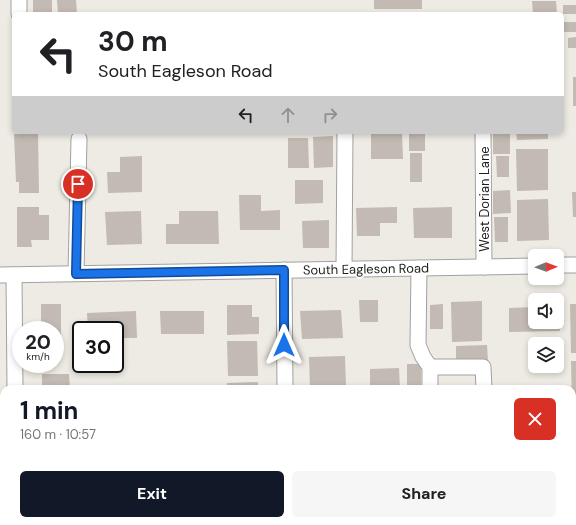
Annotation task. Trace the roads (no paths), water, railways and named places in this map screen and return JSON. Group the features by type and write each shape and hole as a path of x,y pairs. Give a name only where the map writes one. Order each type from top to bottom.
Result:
{"street":[{"path":"19,0 19,12"},
{"path":"344,269 345,134"},
{"name":"West Dorian Lane","path":"483,134 484,266"},
{"path":"76,274 79,139"},
{"path":"564,265 576,265"},
{"name":"South Eagleson Road","path":"7,275 528,266"},
{"path":"419,268 418,345 423,357 430,367 430,385"},
{"path":"284,270 285,385"},
{"path":"7,275 15,385"},
{"path":"430,367 483,367 484,385"}]}
